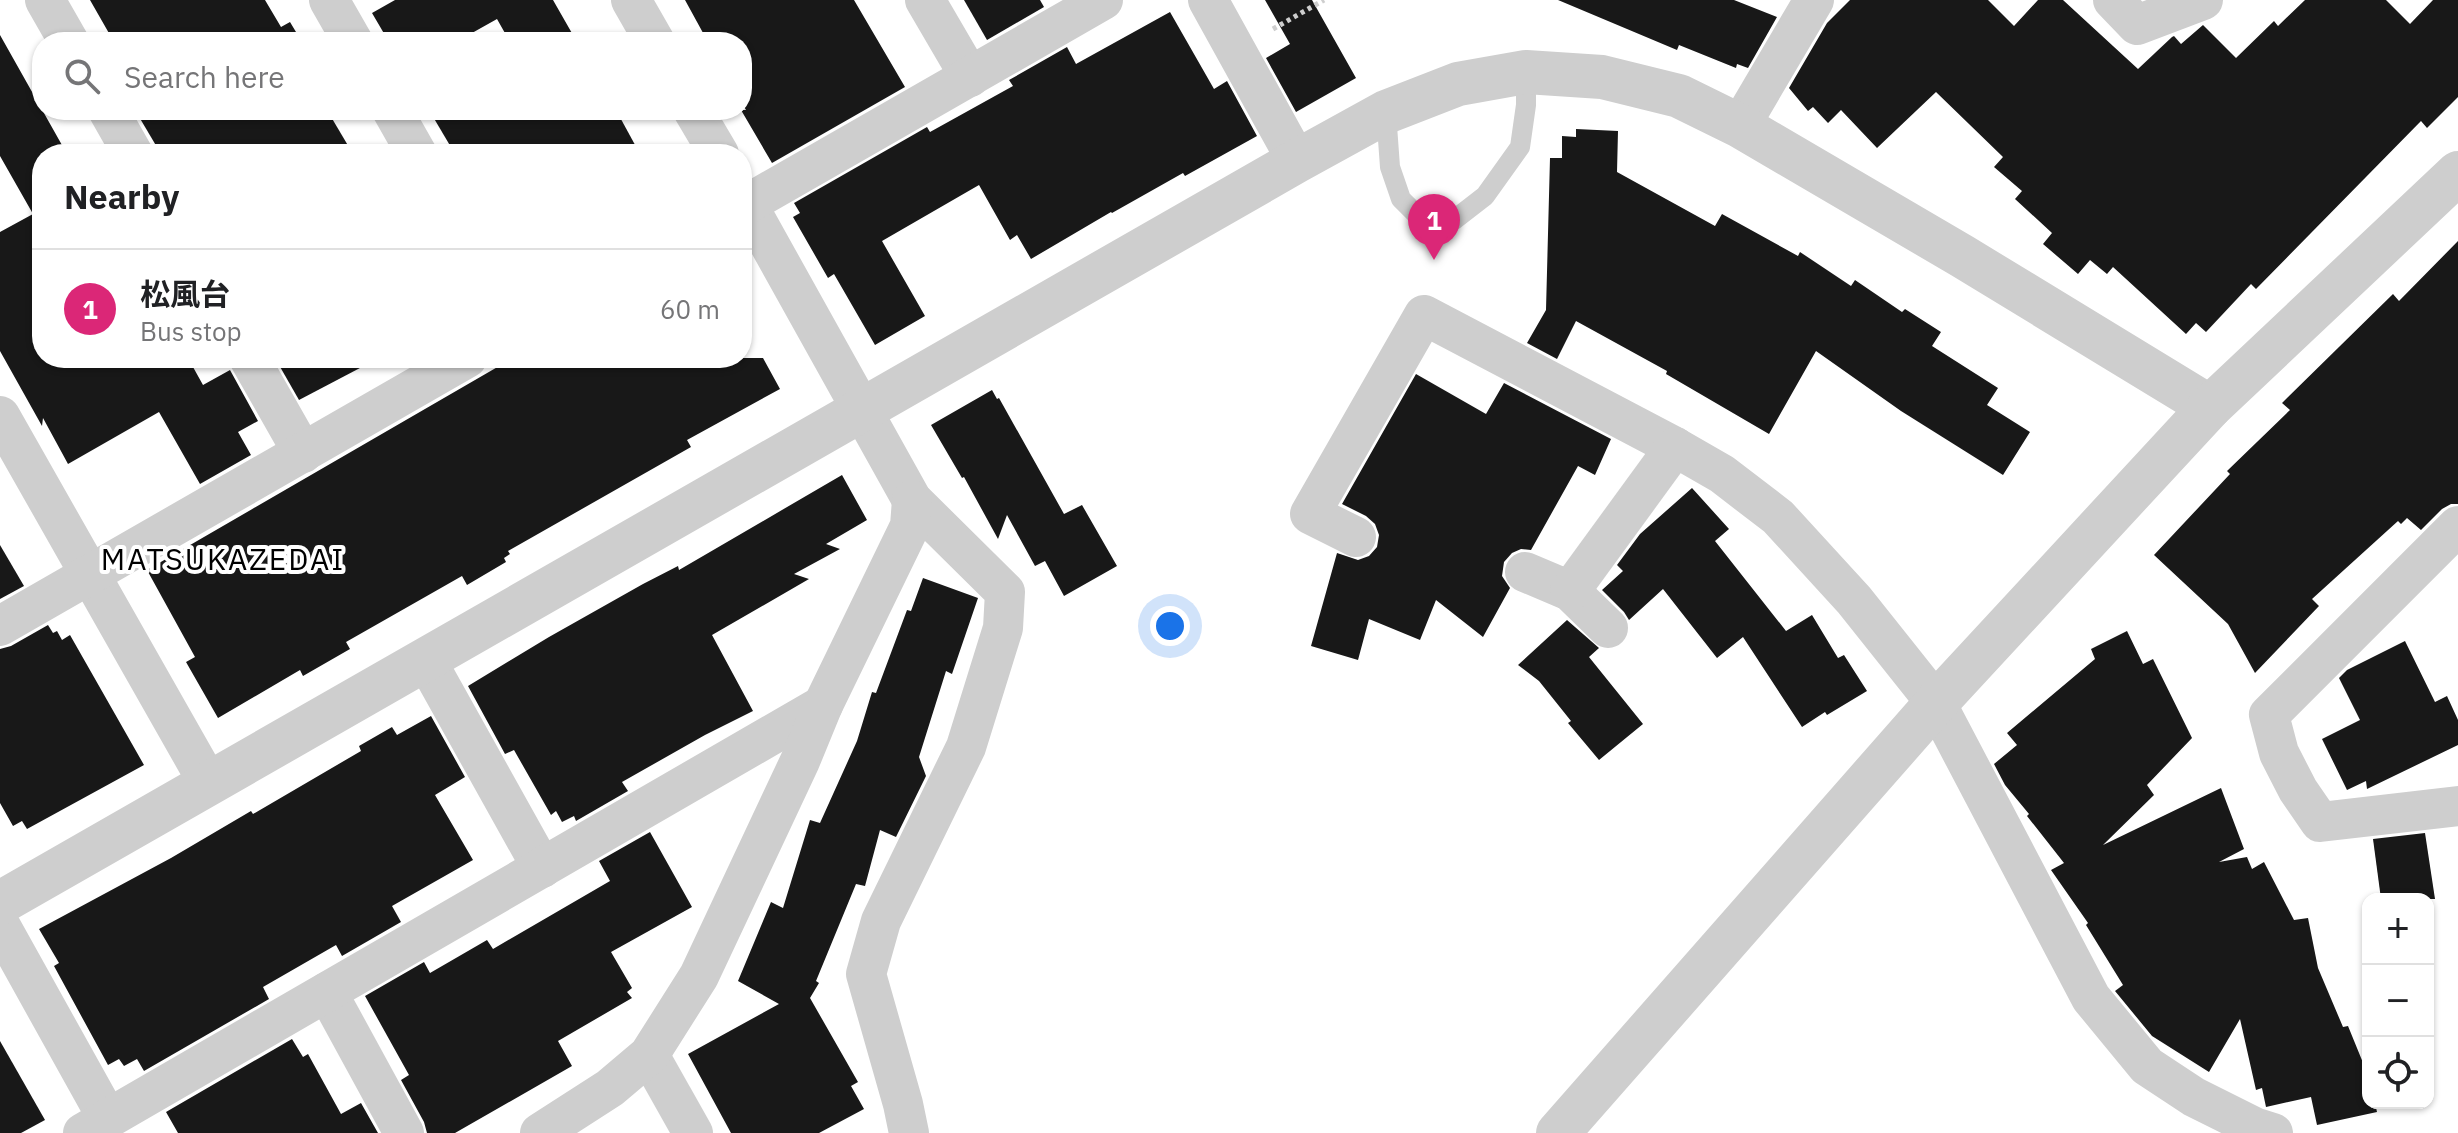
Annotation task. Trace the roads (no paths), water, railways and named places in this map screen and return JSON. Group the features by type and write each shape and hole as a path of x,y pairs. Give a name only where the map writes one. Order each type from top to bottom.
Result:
{"street":[{"path":"45,0 63,32"},
{"path":"329,0 347,32"},
{"path":"631,0 649,32"},
{"path":"925,0 970,77"},
{"path":"752,198 1103,0"},
{"path":"1208,0 1297,161"},
{"path":"1740,126 1814,0"},
{"path":"2113,0 2137,25 2203,0"},
{"path":"0,903 1297,161 1386,112 1458,84 1526,72 1602,77 1679,96 1740,126 1949,248 2210,407"},
{"path":"114,120 127,144"},
{"path":"398,120 411,144"},
{"path":"699,120 713,144"},
{"path":"1558,1133 1936,703 2210,407 2458,173"},
{"path":"752,216 912,500 1005,592 1003,628 966,747 881,921 866,974 906,1118 877,1133"},
{"path":"1356,537 1310,514 1424,315 1722,474 1778,517 1854,600 1936,703 2091,998 2147,1066 2194,1097 2254,1127 2273,1133"},
{"path":"255,368 303,453"},
{"path":"0,626 450,368"},
{"path":"0,416 209,784"},
{"path":"1570,591 1675,447"},
{"path":"540,1133 610,1088 649,1055 699,976 823,705 910,526 912,500"},
{"path":"2458,526 2269,715 2279,753 2298,790 2320,822 2458,806"},
{"path":"1525,572 1570,591 1608,628"},
{"path":"426,660 542,868"},
{"path":"0,925 96,1126 823,705"},
{"path":"327,992 404,1133"},
{"path":"649,1055 693,1133"}],"lane":[{"path":"1386,112 1390,167 1401,199 1421,219 1454,220 1485,196 1520,147 1526,105 1526,72"}],"place":[{"name":"松風台","path":"1434,260"}],"district":[{"name":"MATSUKAZEDAI","path":"223,560"}]}
